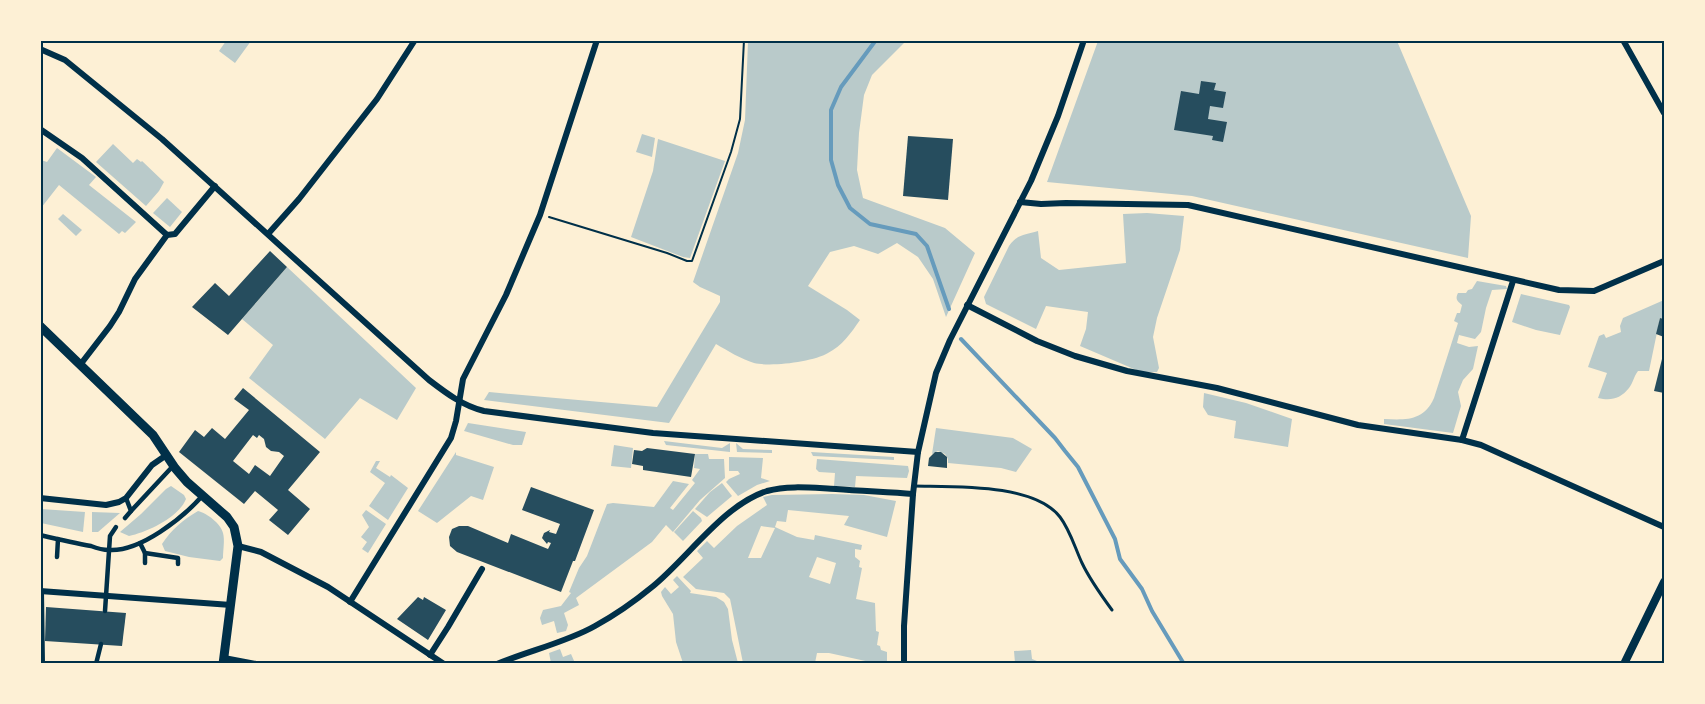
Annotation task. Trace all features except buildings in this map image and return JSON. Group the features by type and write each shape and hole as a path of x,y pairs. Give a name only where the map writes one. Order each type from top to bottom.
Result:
{"main road":[{"path":"40,326 153,435 173,466 227,517 234,527 238,542 224,661"}],"street":[{"path":"268,234 299,199 373,105 415,40"},
{"path":"350,602 450,438 455,425 463,378 506,295 540,215 597,40"},
{"path":"904,663 904,626 913,494 918,452 936,373 950,340 1042,156 1084,40"},
{"path":"1623,40 1665,113"},
{"path":"40,48 65,60 84,74 162,139 429,380 459,401 484,411 652,433 918,452"},
{"path":"40,129 82,158 167,235"},
{"path":"80,365 110,326 135,279 167,235 175,234 215,186"},
{"path":"1020,202 1188,205 1559,290 1594,291 1665,261"},
{"path":"1462,440 1513,281"},
{"path":"966,309 1075,356 1127,371 1217,388 1358,425 1462,440 1480,445 1665,527"},
{"path":"40,498 106,505 119,502 126,498 152,465 165,456"},
{"path":"125,518 173,466"},
{"path":"497,663 595,626 652,587 739,505 759,495 778,489 804,487 913,494"},
{"path":"40,535 110,550 140,543 166,528 194,506 203,495"},
{"path":"126,498 131,511"},
{"path":"105,611 110,536 116,527"},
{"path":"57,557 58,539"},
{"path":"238,542 307,575 444,663"},
{"path":"140,543 145,553 145,563"},
{"path":"145,553 178,558 178,564"},
{"path":"430,654 482,569"},
{"path":"1624,663 1665,582"},
{"path":"42,663 41,591 231,605"},
{"path":"96,663 101,645"},
{"path":"224,661 256,663"}],"lane":[{"path":"914,486 975,487 1033,498 1046,504 1060,517 1099,593 1112,610"}],"path":[{"path":"540,215 692,261 731,152 740,119 744,40"}],"shaded area":[{"path":"226,41 251,41 235,63 219,51"},
{"path":"748,41 906,41 872,75 864,95 857,170 863,198 945,228 975,253 946,317 933,279 918,257 897,243 878,254 854,246 830,252 808,286 860,320 842,343 828,353 812,359 771,364 754,363 716,344 669,423 484,400 489,392 657,407 720,302 720,296 693,282 738,153 745,120"},
{"path":"1098,41 1397,41 1471,216 1468,258 1192,196 1047,182"},
{"path":"642,134 655,138 652,157 636,152"},
{"path":"658,139 725,161 690,258 631,237 653,171"},
{"path":"113,144 133,163 137,159 142,161 164,182 146,206 96,162"},
{"path":"57,148 96,177 89,185 136,222 125,233 122,231 119,234 59,185 41,208 41,160 47,162"},
{"path":"167,198 182,212 170,227 153,213"},
{"path":"63,214 82,230 76,236 58,219"},
{"path":"1123,214 1184,216 1180,250 1157,318 1153,337 1159,368 1157,372 1141,372 1080,346 1086,329 1088,312 1046,306 1036,329 986,304 984,297 1009,246 1018,237 1038,231 1041,258 1059,270 1126,263"},
{"path":"287,267 416,388 397,420 360,398 325,439 249,378 273,345 242,319"},
{"path":"1477,281 1506,286 1507,289 1492,290 1481,332 1475,339 1459,335 1457,343 1469,347 1478,346 1473,369 1463,380 1458,392 1461,406 1453,433 1384,424 1384,419 1414,418 1430,406 1458,323 1454,321 1462,305 1457,300 1457,295 1472,289"},
{"path":"1521,294 1569,305 1560,335 1512,322"},
{"path":"1664,300 1664,319 1660,318 1649,371 1638,371 1629,388 1619,397 1598,398 1607,373 1588,367 1599,336 1604,334 1606,338 1621,332 1620,326 1623,318"},
{"path":"1204,393 1246,403 1292,419 1288,447 1234,438 1236,421 1208,415 1203,407"},
{"path":"468,423 526,432 522,445 513,445 464,431"},
{"path":"936,428 1013,438 1032,449 1016,472 1001,468 948,463 945,454 938,451 932,454"},
{"path":"664,441 722,448 730,443 730,452 666,445"},
{"path":"736,443 743,449 772,450 772,453 737,452"},
{"path":"614,445 633,448 631,468 611,466"},
{"path":"456,452 456,455 494,467 483,500 471,496 437,523 418,511"},
{"path":"811,452 894,457 894,460 813,456"},
{"path":"695,454 708,454 709,459 724,459 725,478 700,500 673,532 666,525 652,542 576,598 579,605 564,613 568,625 566,631 557,633 554,621 542,625 540,618 543,610 561,606 571,593 569,592 587,556 607,504 654,507 673,481 689,484 670,508 673,510 695,483 692,480 700,469 694,468"},
{"path":"729,457 763,458 761,478 770,481 757,485 738,496 726,482 740,474 738,471 729,471"},
{"path":"817,459 908,466 909,471 907,478 856,476 855,487 834,486 835,473 819,472 816,469"},
{"path":"376,461 380,461 376,468 390,477 391,475 408,488 388,520 369,506 385,483 370,472"},
{"path":"722,483 732,496 707,517 695,509 710,492"},
{"path":"171,486 186,499 177,512 162,523 145,531 129,536 120,532 166,489"},
{"path":"772,495 864,495 896,501 887,537 844,525 849,516 788,510 786,522 777,521 775,527 797,537 814,540 815,535 862,545 861,550 855,549 855,557 860,561 859,567 862,568 856,599 875,603 876,631 879,632 877,645 881,650 887,652 887,663 817,653 815,663 743,663 730,599 724,593 696,589 683,577 703,558 697,551 707,541 714,548 737,526 767,505 763,497","holes":["761,526 775,528 761,558 748,558","817,557 836,563 830,584 809,577"]},
{"path":"41,509 85,512 83,532 41,523"},
{"path":"366,510 386,524 368,553 362,549 367,542 361,537 369,527 362,515"},
{"path":"198,511 213,519 222,530 224,545 223,558 220,561 165,551 162,544 169,534"},
{"path":"693,511 702,521 683,541 674,532"},
{"path":"92,512 120,513 98,532 92,532"},
{"path":"677,576 691,591 690,593 716,597 724,602 728,609 738,663 683,663 676,642 673,614 661,592 665,587 671,594 679,587 673,580"},
{"path":"560,649 563,657 571,654 575,663 551,663 549,653"},
{"path":"1031,650 1032,659 1037,663 1015,663 1014,651"}],"waterway":[{"path":"876,40 841,87 831,110 831,160 838,185 850,208 870,224 916,234 927,246 949,309"},
{"path":"961,339 1055,438 1078,467 1115,539 1120,559 1142,589 1152,611 1184,664"}]}
